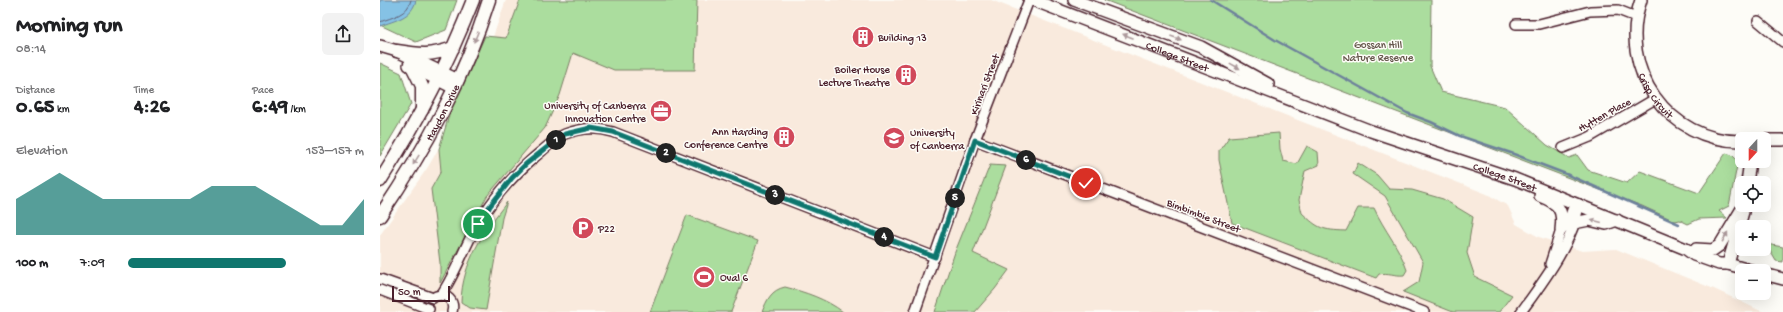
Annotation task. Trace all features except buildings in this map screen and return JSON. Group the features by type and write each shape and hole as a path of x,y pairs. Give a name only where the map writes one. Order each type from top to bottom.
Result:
{"main road":[{"name":"Haydon Drive","path":"380,181 402,148 440,76 473,0"},
{"name":"Haydon Drive","path":"380,216 428,142 456,84 478,33 489,0"},
{"path":"398,51 425,55 436,54 453,48"},
{"path":"412,66 422,86 422,111"}],"street":[{"name":"Kirinari Street","path":"914,312 935,257 975,140 1029,0"},
{"name":"College Street","path":"1033,0 1371,131 1515,179 1691,249 1721,258 1728,264 1735,266"},
{"name":"College Street","path":"1074,0 1201,47 1322,112"},
{"name":"Crisp Circuit","path":"1641,0 1636,17 1636,55 1641,73 1655,98 1668,112 1689,128 1707,136 1723,140 1735,141"},
{"path":"1516,24 1538,24 1590,11 1618,10 1636,17"},
{"path":"1758,21 1783,42"},
{"path":"381,46 391,55 412,66 440,76"},
{"path":"381,46 398,51 456,84"},
{"name":"Hytten Place","path":"1563,148 1590,137 1655,98"},
{"path":"452,312 453,305 450,299 452,279 463,250 490,206 512,178 526,164 559,138 565,134 591,128 613,132 935,257"},
{"name":"Bimbimbie Street","path":"975,140 1424,312"},
{"path":"1771,140 1783,140"},
{"path":"1515,179 1522,188 1557,205 1561,212 1561,230 1548,273"},
{"path":"1561,230 1566,227 1572,210 1578,204"},
{"path":"1521,312 1564,247 1578,213 1578,204"},
{"path":"1691,249 1714,250 1720,245 1740,212"},
{"path":"1728,264 1743,212"},
{"path":"1574,223 1589,220 1606,224 1617,220"},
{"path":"1771,276 1783,279"},
{"path":"380,279 450,299"},
{"path":"380,290 430,311 430,303 452,279"}],"shaded area":[{"name":"University of Canberra","path":"506,0 991,0 1487,194 1508,206 1516,224 1539,237 1582,251 1616,249 1714,289 1763,312 380,312 380,235 428,167 461,109 489,48"}],"green space":[{"path":"380,0 457,0 446,30 416,42 380,25"},
{"path":"520,0 697,0 695,70 614,70 573,53 560,95 545,128 487,196 440,283 440,263 431,189 441,171 439,149 450,112 485,36 506,38"},
{"name":"Gossan Hill Nature Reserve","path":"1104,0 1431,0 1430,66 1441,92 1505,107 1547,145 1569,158 1577,155 1588,170 1627,183 1640,171 1699,193 1726,153 1735,158 1735,168 1737,168 1729,206 1719,211 1727,218 1699,219 1688,224 1680,220 1675,221 1642,206"},
{"path":"380,63 401,73 411,104 380,156"},
{"path":"1279,133 1280,149 1283,161 1297,164 1307,146 1318,152 1319,165 1305,171 1299,200 1302,213 1321,228 1346,231 1358,208 1374,208 1404,262 1407,270 1404,275 1379,274 1376,278 1232,223 1219,160 1219,151 1229,137"},
{"path":"1358,163 1377,175 1389,189 1412,190 1443,199 1473,217 1467,253 1475,277 1512,295 1499,312 1453,312 1403,292 1419,282 1423,262 1385,196 1353,174"},
{"path":"990,165 1006,166 973,253 1009,270 975,312 935,312 955,252"},
{"path":"507,202 502,218 486,310 470,308 461,302 465,274 476,248 490,224"},
{"name":"Oval 6","path":"687,215 758,241 731,312 650,312"},
{"path":"1771,245 1783,247 1783,262 1776,261 1771,252"},
{"path":"785,287 815,296 830,303 843,312 762,312 773,293 780,288"}],"water":[{"path":"380,0 416,0 411,11 407,15 380,26"}],"waterway":[{"path":"1211,0 1275,40 1407,113 1431,122 1460,136 1511,153 1566,174 1679,224"}],"place":[{"name":"Building 13","path":"863,37"},
{"name":"Boiler House Lecture Theatre","path":"906,75"},
{"name":"University of Canberra Innovation Centre","path":"661,111"},
{"name":"Ann Harding Conference Centre","path":"784,137"},
{"name":"University of Canberra","path":"894,138"},
{"name":"P22","path":"583,228"},
{"name":"Oval 6","path":"704,277"}],"route":[{"path":"478,224 512,178 547,146 565,134 591,128 613,132 935,257 975,140 1086,183"}]}
